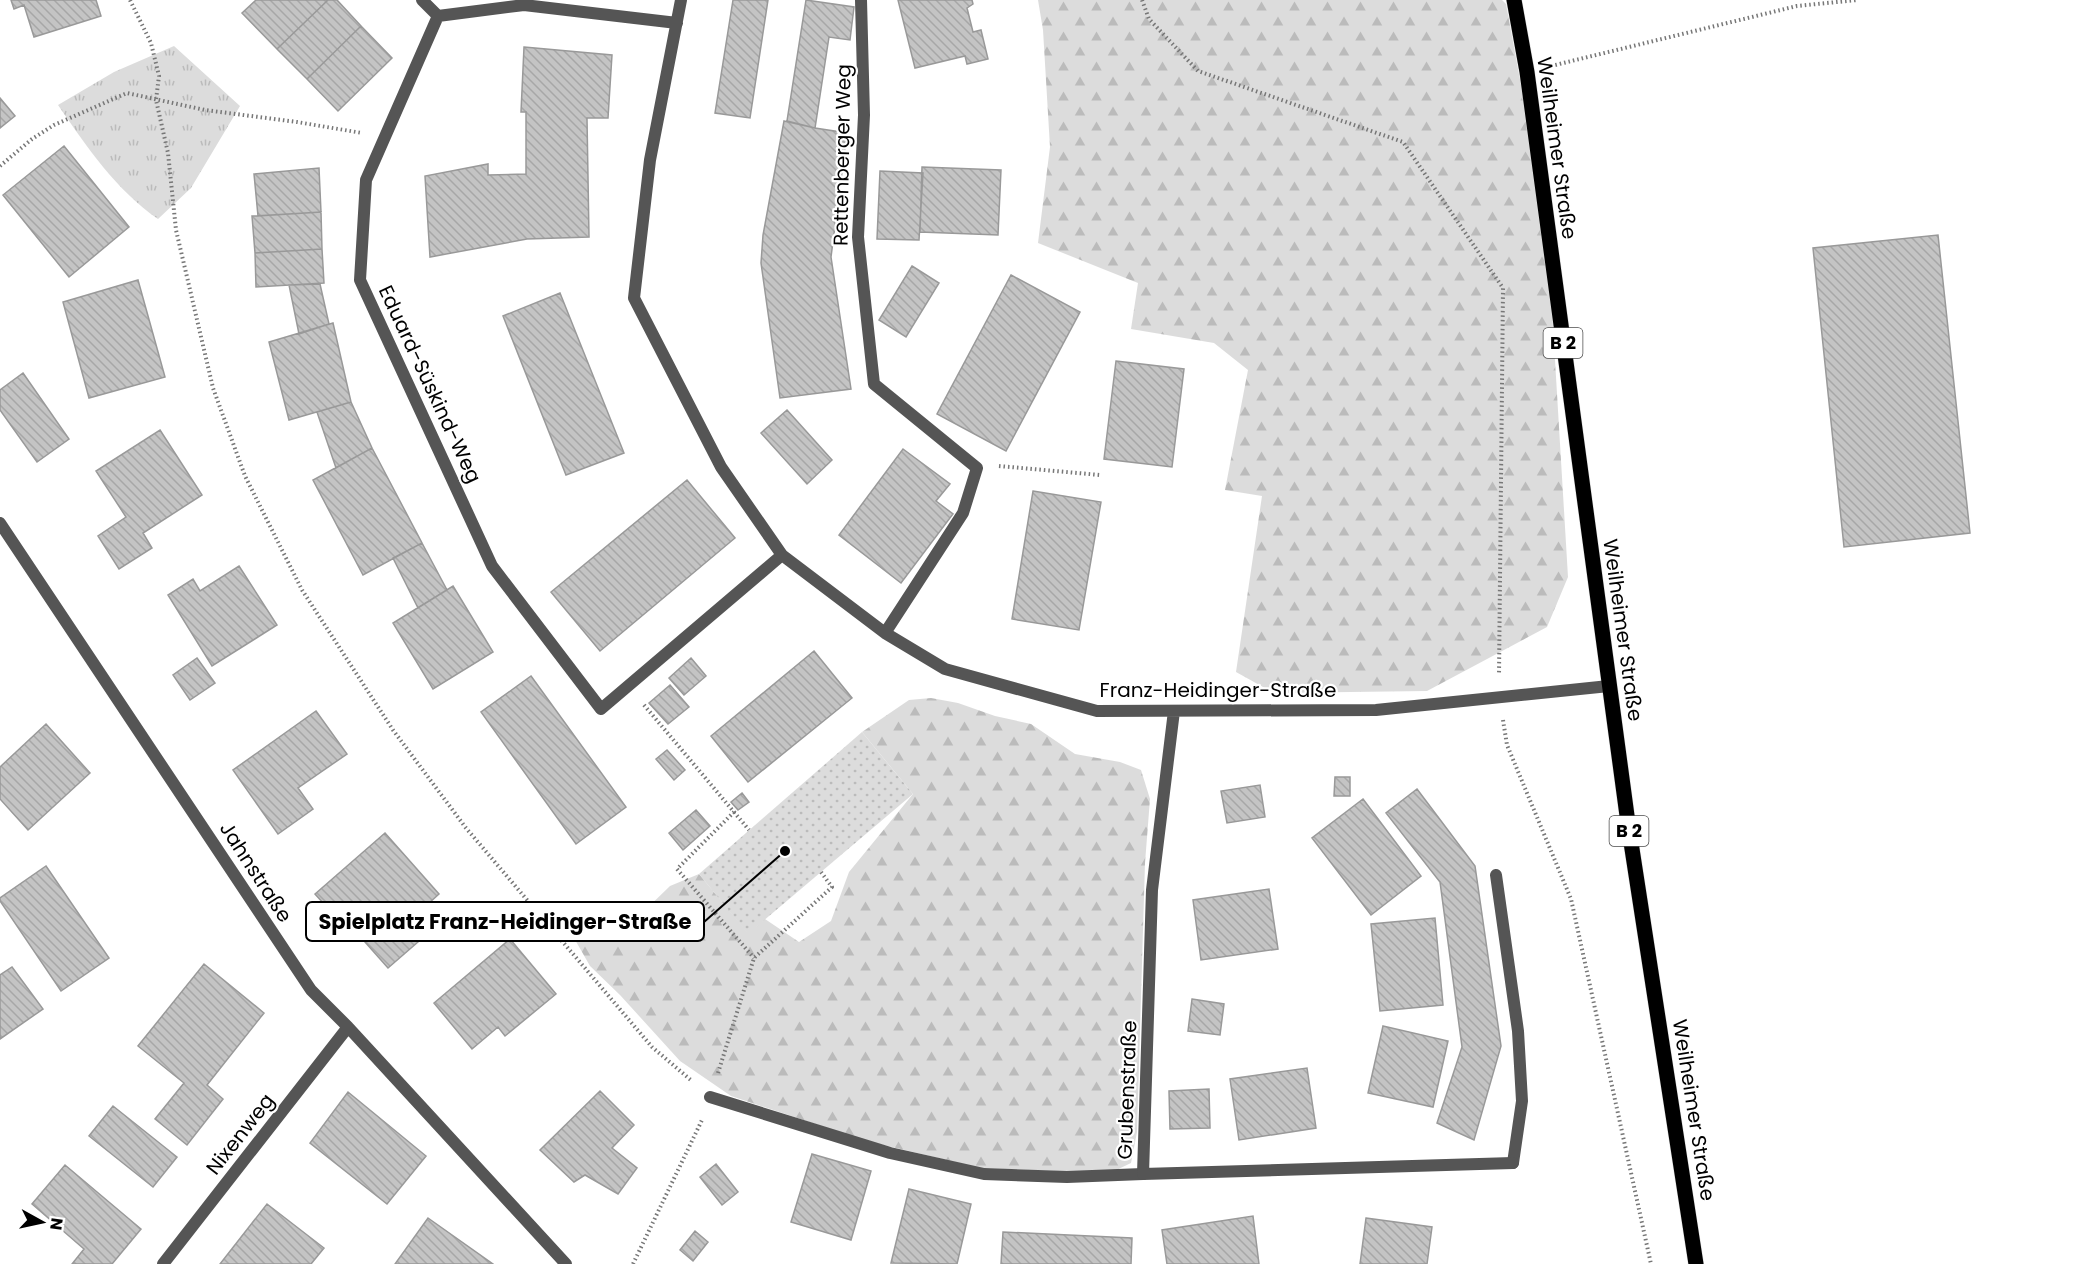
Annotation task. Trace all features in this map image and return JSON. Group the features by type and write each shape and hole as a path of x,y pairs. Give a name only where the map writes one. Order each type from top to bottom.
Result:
{"main road":[{"name":"Weilheimer Straße","path":"1514,0 1527,72 1628,823 1696,1264"}],"street":[{"path":"422,0 438,16 524,5 677,23"},
{"name":"Franz-Heidinger-Straße","path":"681,0 650,160 634,298 721,467 782,555 885,633 945,669 1097,711 1376,710 1609,686"},
{"name":"Rettenberger Weg","path":"861,0 864,115 858,237 874,384 977,468"},
{"name":"Eduard-Süskind-Weg","path":"438,16 366,180 360,280 492,566 602,709 782,555"},
{"path":"885,633 963,513 977,468"},
{"name":"Jahnstraße","path":"0,523 311,990 348,1027 566,1264"},
{"name":"Grubenstraße","path":"1174,711 1152,890 1143,1174 1512,1163 1522,1101 1518,1031 1496,875"},
{"name":"Nixenweg","path":"163,1264 348,1027"},
{"path":"710,1097 890,1153 984,1174 1067,1177 1143,1174"}],"path":[{"path":"130,0 151,43 159,76 156,100 168,153 176,230 213,388 245,476 302,590 393,730 466,828 652,1047 710,1097"},
{"path":"1142,0 1149,19 1197,72 1403,142 1503,288 1499,697 1507,745 1571,899 1651,1264"},
{"path":"1527,72 1797,6 1857,0"},
{"path":"0,166 54,125 127,93 205,110 354,131 383,140"},
{"path":"977,468 1002,466 1100,475"},
{"path":"628,686 749,830"},
{"path":"734,812 677,869 754,958"},
{"path":"633,1264 705,1113 754,958 832,887 821,872"}],"green space":[{"path":"1038,0 1502,0 1506,4 1549,260 1568,577 1547,627 1427,691 1274,693 1236,672 1262,496 1225,490 1248,370 1214,343 1131,329 1138,283 1038,243 1050,147 1043,30"},
{"path":"174,46 240,106 191,188 158,219 116,181 91,152 58,105 114,72"},
{"path":"931,698 958,703 995,716 1031,724 1075,754 1120,762 1141,770 1150,799 1145,863 1137,1132 1131,1163 1110,1173 980,1168 867,1141 731,1096 680,1061 620,995 590,966 570,931 593,915 635,920 670,886 699,874 748,933 765,919 799,942 831,921 849,872 913,794 862,732 909,700"},
{"path":"862,732 913,794 748,934 699,874"}],"building":[{"path":"11,0 96,0 101,16 34,37 24,5 14,9"},
{"path":"256,0 328,0 277,49 242,13"},
{"path":"328,0 337,0 361,26 307,79 277,49"},
{"path":"733,0 768,0 750,118 715,113"},
{"path":"806,0 854,7 850,40 829,37 815,128 787,121"},
{"path":"898,0 972,0 973,4 967,8 973,32 981,30 988,59 967,64 965,56 915,68"},
{"path":"361,26 392,58 338,111 307,79"},
{"path":"524,47 612,55 608,118 587,118 589,237 527,239 430,257 425,176 488,164 488,175 526,174 526,112 521,112"},
{"path":"0,98 15,116 0,128"},
{"path":"784,121 847,133 831,257 851,389 780,398 761,263 763,235"},
{"path":"64,146 129,227 69,277 3,195"},
{"path":"922,167 1001,170 998,235 920,232"},
{"path":"319,168 321,212 258,216 254,174"},
{"path":"880,171 923,173 919,240 877,239"},
{"path":"321,212 322,249 255,253 252,216"},
{"path":"1938,235 1970,533 1844,547 1813,248"},
{"path":"322,249 324,283 256,287 255,253"},
{"path":"912,266 939,283 906,337 879,320"},
{"path":"1011,275 1080,312 1006,451 937,414"},
{"path":"138,280 165,377 89,398 63,302"},
{"path":"320,284 329,324 299,334 289,285"},
{"path":"560,293 624,453 566,475 503,316"},
{"path":"333,323 351,402 289,420 269,342"},
{"path":"1116,361 1184,369 1172,467 1104,459"},
{"path":"23,373 69,439 37,462 0,410 0,390"},
{"path":"351,402 372,448 336,468 317,412"},
{"path":"787,410 832,460 807,484 761,433"},
{"path":"160,430 202,495 143,533 152,548 119,569 98,536 126,517 96,471"},
{"path":"372,448 422,543 363,575 313,480"},
{"path":"903,449 950,484 936,501 953,514 901,583 839,535"},
{"path":"687,480 735,538 600,651 551,592"},
{"path":"1033,491 1101,502 1079,630 1012,619"},
{"path":"422,543 447,590 418,608 393,558"},
{"path":"239,566 277,625 212,666 168,595 193,579 200,591"},
{"path":"453,586 493,652 433,689 393,623"},
{"path":"814,651 852,698 748,782 711,736"},
{"path":"197,658 215,683 190,700 173,675"},
{"path":"691,658 706,676 684,695 669,678"},
{"path":"531,676 626,807 576,844 481,712"},
{"path":"670,685 689,707 668,724 649,703"},
{"path":"316,711 347,754 298,788 313,809 278,834 233,770"},
{"path":"46,724 90,773 28,830 0,799 0,767"},
{"path":"667,750 685,770 674,780 656,759"},
{"path":"1335,777 1350,777 1350,796 1334,796"},
{"path":"1260,785 1265,817 1227,823 1221,791"},
{"path":"1417,789 1475,866 1501,1046 1474,1140 1437,1123 1462,1047 1440,882 1386,813"},
{"path":"742,793 749,802 738,810 731,802"},
{"path":"1363,799 1421,876 1371,915 1312,838"},
{"path":"696,810 710,826 683,850 669,833"},
{"path":"385,833 439,894 404,926 418,942 388,968 357,933 353,936 315,894"},
{"path":"46,866 109,958 61,991 0,901 0,898"},
{"path":"1269,889 1278,949 1201,960 1193,900"},
{"path":"1435,918 1443,1005 1380,1011 1371,924"},
{"path":"510,939 556,994 505,1036 498,1027 472,1049 434,1003"},
{"path":"204,964 264,1013 207,1085 223,1099 187,1145 155,1119 184,1083 138,1046"},
{"path":"12,967 43,1009 0,1039 0,975"},
{"path":"1192,999 1224,1004 1220,1035 1188,1031"},
{"path":"1383,1026 1448,1041 1433,1107 1368,1093"},
{"path":"1307,1068 1316,1128 1239,1140 1230,1079"},
{"path":"1209,1089 1210,1128 1170,1129 1169,1091"},
{"path":"600,1091 634,1125 612,1148 637,1168 618,1194 585,1175 574,1182 540,1150"},
{"path":"348,1092 426,1156 387,1204 310,1143"},
{"path":"113,1106 177,1157 153,1187 89,1136"},
{"path":"812,1154 871,1171 851,1240 791,1222"},
{"path":"716,1164 738,1192 722,1205 700,1177"},
{"path":"65,1165 141,1229 112,1264 72,1264 84,1249 32,1204"},
{"path":"909,1189 971,1204 957,1264 891,1263"},
{"path":"267,1204 324,1248 311,1264 220,1264"},
{"path":"1253,1216 1259,1264 1167,1264 1162,1230"},
{"path":"428,1218 493,1264 395,1264"},
{"path":"1366,1218 1432,1227 1427,1264 1360,1264"},
{"path":"695,1231 708,1242 693,1261 680,1250"},
{"path":"1003,1232 1132,1238 1131,1264 1001,1264"}],"place":[{"name":"Spielplatz Franz-Heidinger-Straße","path":"785,851"}]}
